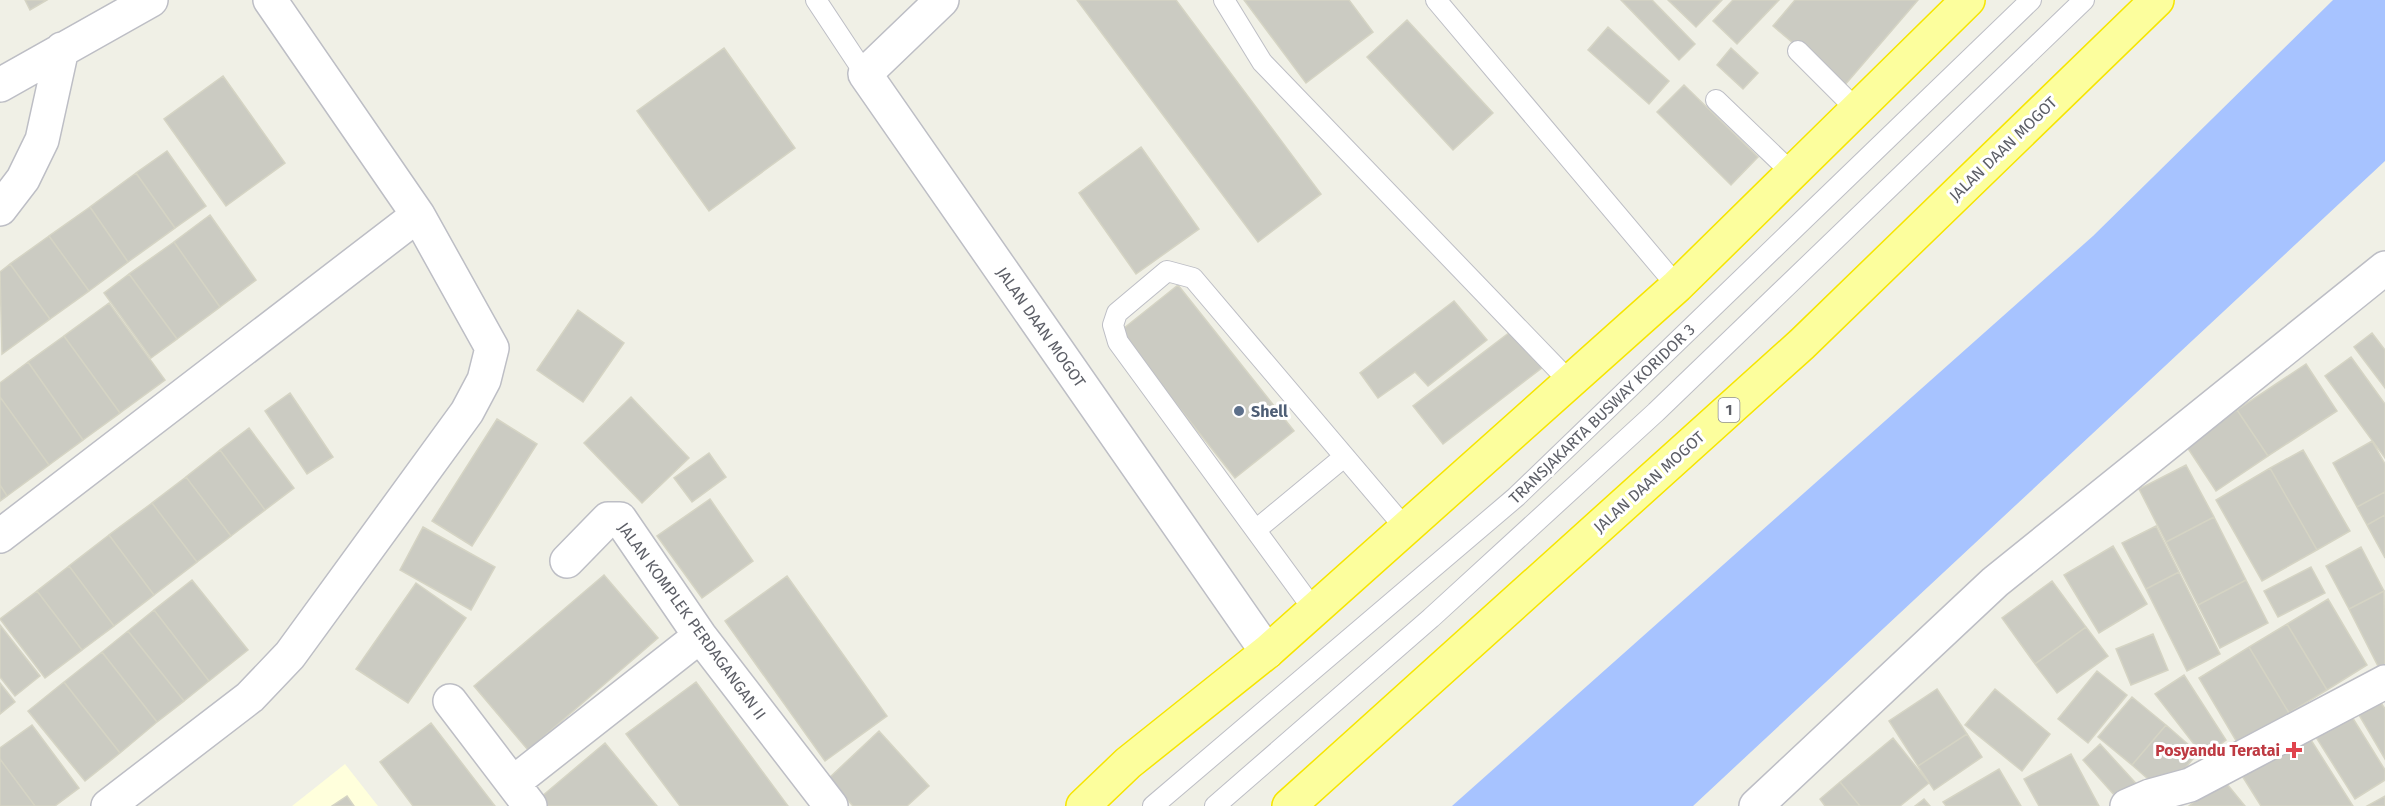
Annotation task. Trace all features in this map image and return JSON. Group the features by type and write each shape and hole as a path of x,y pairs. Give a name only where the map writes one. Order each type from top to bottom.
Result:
{"highway":[{"path":"1083,806 1128,763 1267,652 1677,285 1968,0"},
{"name":"JALAN DAAN MOGOT","path":"1289,806 1802,344 2157,0"}],"street":[{"path":"0,85 151,0"},
{"path":"108,806 250,697 290,655 467,412 484,380 492,348 418,215 270,0"},
{"path":"866,74 942,0"},
{"path":"0,209 23,179 42,140 62,50"},
{"name":"JALAN DAAN MOGOT","path":"866,74 1267,652"},
{"path":"0,536 418,215"},
{"path":"1756,806 1995,582 2385,268"},
{"name":"JALAN KOMPLEK PERDAGANGAN II","path":"567,561 608,519 620,519 700,636 831,806"},
{"path":"450,701 521,795 700,636"},
{"path":"2127,806 2150,796 2190,785 2385,682"}],"lane":[{"path":"1224,0 1262,62 1569,381"},
{"path":"1436,0 1677,285"},
{"name":"TRANSJAKARTA BUSWAY KORIDOR 3","path":"1153,806 1516,497 2031,0"},
{"name":"TRANSJAKARTA BUSWAY KORIDOR 3","path":"1215,806 1431,618 1656,412 2084,0"},
{"name":"JALAN DAAN MOGOT","path":"826,4 866,74"},
{"path":"1797,51 1857,110"},
{"path":"1716,99 1792,173"},
{"path":"1314,610 1118,342 1113,325 1117,313 1167,271 1193,278 1406,529"},
{"path":"1257,530 1344,457"}],"shaded area":[{"path":"345,764 378,806 292,806"}],"water":[{"path":"2333,0 2385,0 2385,161 1693,806 1452,806 2093,236"}],"building":[{"path":"25,0 47,0 30,10"},
{"path":"1077,0 1176,0 1321,194 1258,242"},
{"path":"1244,0 1349,0 1373,32 1306,83"},
{"path":"1621,0 1652,0 1695,44 1679,60"},
{"path":"1668,0 1722,0 1696,27"},
{"path":"1733,0 1779,0 1737,44 1713,21"},
{"path":"1795,0 1918,0 1844,86 1773,26"},
{"path":"1407,20 1493,113 1453,150 1367,57"},
{"path":"1608,27 1669,81 1649,104 1588,50"},
{"path":"724,48 795,148 709,211 637,111"},
{"path":"1731,48 1758,73 1743,89 1717,65"},
{"path":"223,76 285,163 226,206 164,119"},
{"path":"1684,85 1758,157 1731,185 1657,112"},
{"path":"1141,147 1199,229 1136,274 1079,193"},
{"path":"167,151 206,206 175,228 136,173"},
{"path":"136,173 175,228 128,262 90,207"},
{"path":"90,207 128,262 89,291 49,236"},
{"path":"210,215 256,280 220,307 174,242"},
{"path":"49,236 89,291 50,319 10,264"},
{"path":"174,242 220,307 177,339 129,274"},
{"path":"10,264 50,319 2,354 0,272"},
{"path":"129,274 177,339 151,358 104,293"},
{"path":"1178,285 1294,431 1235,478 1119,332"},
{"path":"1454,301 1487,340 1428,386 1415,372 1378,398 1360,373"},
{"path":"109,303 165,380 120,413 64,336"},
{"path":"578,310 624,343 583,402 537,370"},
{"path":"1514,329 1543,367 1443,444 1413,406"},
{"path":"2372,333 2385,350 2385,388 2354,347"},
{"path":"64,336 120,413 83,440 28,362"},
{"path":"2351,357 2385,404 2385,458 2325,376"},
{"path":"28,362 83,440 49,465 0,397 0,383"},
{"path":"2306,364 2337,411 2268,456 2237,410"},
{"path":"290,393 333,457 307,474 265,411"},
{"path":"0,397 49,465 7,496 0,485"},
{"path":"631,397 689,458 642,503 584,443"},
{"path":"2237,410 2268,456 2216,491 2185,444"},
{"path":"497,419 537,444 472,546 432,521"},
{"path":"249,428 294,488 265,510 220,450"},
{"path":"2372,441 2385,464 2385,492 2357,507 2333,463"},
{"path":"220,450 265,510 231,536 186,477"},
{"path":"2303,450 2350,531 2317,550 2270,468"},
{"path":"709,453 726,477 692,502 674,478"},
{"path":"2186,465 2214,517 2166,542 2139,489"},
{"path":"2270,468 2317,550 2262,581 2216,500"},
{"path":"186,477 231,536 197,562 152,503"},
{"path":"0,485 7,496 0,501"},
{"path":"2385,492 2385,515 2367,525 2357,507"},
{"path":"710,499 753,561 702,598 657,536"},
{"path":"152,503 197,562 154,595 109,535"},
{"path":"2385,515 2385,558 2367,525"},
{"path":"2214,517 2246,580 2198,605 2166,542"},
{"path":"2156,526 2179,572 2146,589 2122,543"},
{"path":"423,527 495,567 471,610 400,570"},
{"path":"109,535 154,595 114,626 69,566"},
{"path":"2113,546 2147,604 2099,633 2064,575"},
{"path":"2361,547 2384,591 2349,609 2326,566"},
{"path":"69,566 114,626 82,650 37,591"},
{"path":"2311,567 2325,593 2278,617 2264,591"},
{"path":"2179,572 2220,654 2187,671 2146,589"},
{"path":"604,575 658,638 528,750 474,686"},
{"path":"787,576 887,716 825,761 725,621"},
{"path":"192,580 248,650 209,681 154,610"},
{"path":"2246,580 2268,623 2220,648 2198,605"},
{"path":"2052,581 2086,627 2035,664 2002,618"},
{"path":"416,583 466,618 408,703 356,669"},
{"path":"37,591 82,650 45,678 0,619"},
{"path":"2384,591 2385,668 2380,670 2349,609"},
{"path":"2328,599 2367,665 2327,690 2287,624"},
{"path":"154,610 209,681 184,701 128,631"},
{"path":"2287,624 2327,690 2289,713 2249,647"},
{"path":"0,625 40,676 15,696 0,677"},
{"path":"2086,627 2108,656 2057,693 2035,664"},
{"path":"128,631 184,701 157,722 102,652"},
{"path":"2153,634 2168,670 2131,685 2116,649"},
{"path":"2249,647 2289,713 2238,744 2199,678"},
{"path":"102,652 157,722 120,753 64,682"},
{"path":"2097,671 2127,695 2088,743 2058,719"},
{"path":"2184,675 2226,740 2204,757 2155,694"},
{"path":"64,682 120,753 85,781 28,711"},
{"path":"696,682 788,806 680,806 626,734"},
{"path":"0,683 15,702 0,714"},
{"path":"1937,689 1967,734 1918,766 1889,721"},
{"path":"1995,689 2050,734 2022,771 1965,725"},
{"path":"2132,697 2166,725 2132,765 2098,737"},
{"path":"2380,701 2385,709 2385,759 2359,715"},
{"path":"2349,712 2385,770 2385,780 2355,799 2314,734"},
{"path":"431,723 495,806 413,806 380,762"},
{"path":"32,725 79,788 55,806 35,806 0,759 0,748"},
{"path":"2166,725 2198,753 2164,793 2132,765"},
{"name":"Posyandu Teratai","path":"2304,729 2353,806 2261,806 2239,771"},
{"path":"879,731 929,786 907,806 853,806 828,779"},
{"path":"1967,734 1982,757 1934,790 1918,766"},
{"path":"1893,738 1929,783 1900,806 1860,806 1840,782"},
{"path":"605,743 657,806 538,806 535,802"},
{"path":"2100,744 2142,790 2124,806 2083,760"},
{"path":"2071,754 2099,806 2039,806 2024,779"},
{"path":"0,759 35,806 0,806"},
{"path":"1999,769 2021,806 1946,806 1943,802"},
{"path":"2222,778 2245,806 2189,806"},
{"path":"1840,782 1860,806 1825,806 1820,799"},
{"path":"347,796 354,806 332,806"},
{"path":"2385,796 2385,806 2367,806"},
{"path":"1924,799 1930,806 1915,806"}],"place":[{"name":"Shell","path":"1239,411"},
{"name":"Posyandu Teratai","path":"2294,750"}]}
